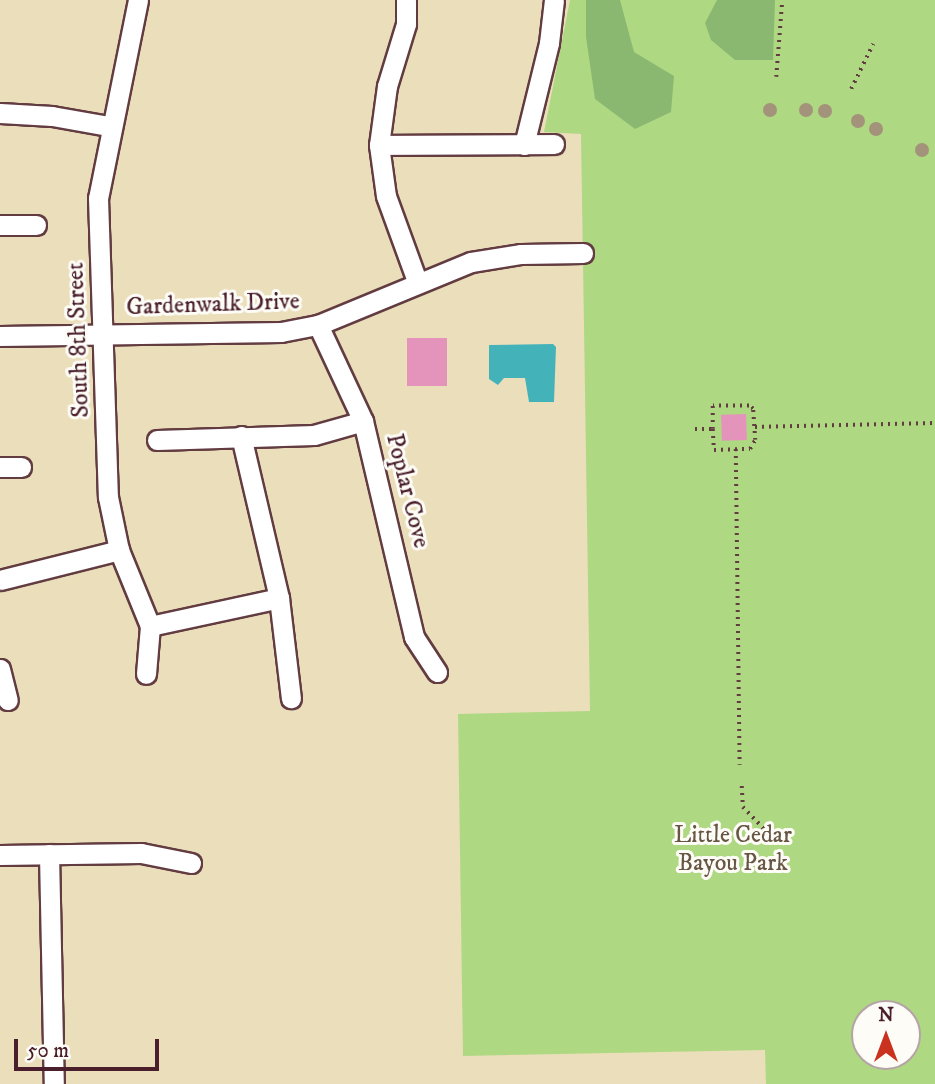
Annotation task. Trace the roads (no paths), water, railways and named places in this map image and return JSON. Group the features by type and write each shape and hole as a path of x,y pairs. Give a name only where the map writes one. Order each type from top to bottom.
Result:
{"street":[{"name":"South 8th Street","path":"138,0 109,126 98,198 108,498 119,550 150,626 146,674"},
{"path":"406,0 406,24 387,86 379,145 386,196 417,281"},
{"path":"523,145 549,43 554,0"},
{"path":"0,113 52,116 109,126"},
{"path":"379,145 554,144"},
{"path":"0,225 36,225"},
{"name":"Gardenwalk Drive","path":"0,336 281,332 318,325 417,281 495,257 583,253"},
{"name":"Poplar Cove","path":"318,325 363,421 414,637 437,672"},
{"path":"158,440 314,435 363,421"},
{"path":"241,436 279,598 291,698"},
{"path":"0,467 21,467"},
{"path":"0,580 119,550"},
{"path":"150,626 279,598"},
{"path":"0,669 8,700"},
{"path":"0,855 141,853 191,863"},
{"path":"49,854 54,1084"}],"water":[{"path":"553,344 556,347 554,402 529,402 525,378 504,378 498,385 489,379 489,345"}],"park label":[{"name":"Little Cedar Bayou Park","path":"733,850"}]}
